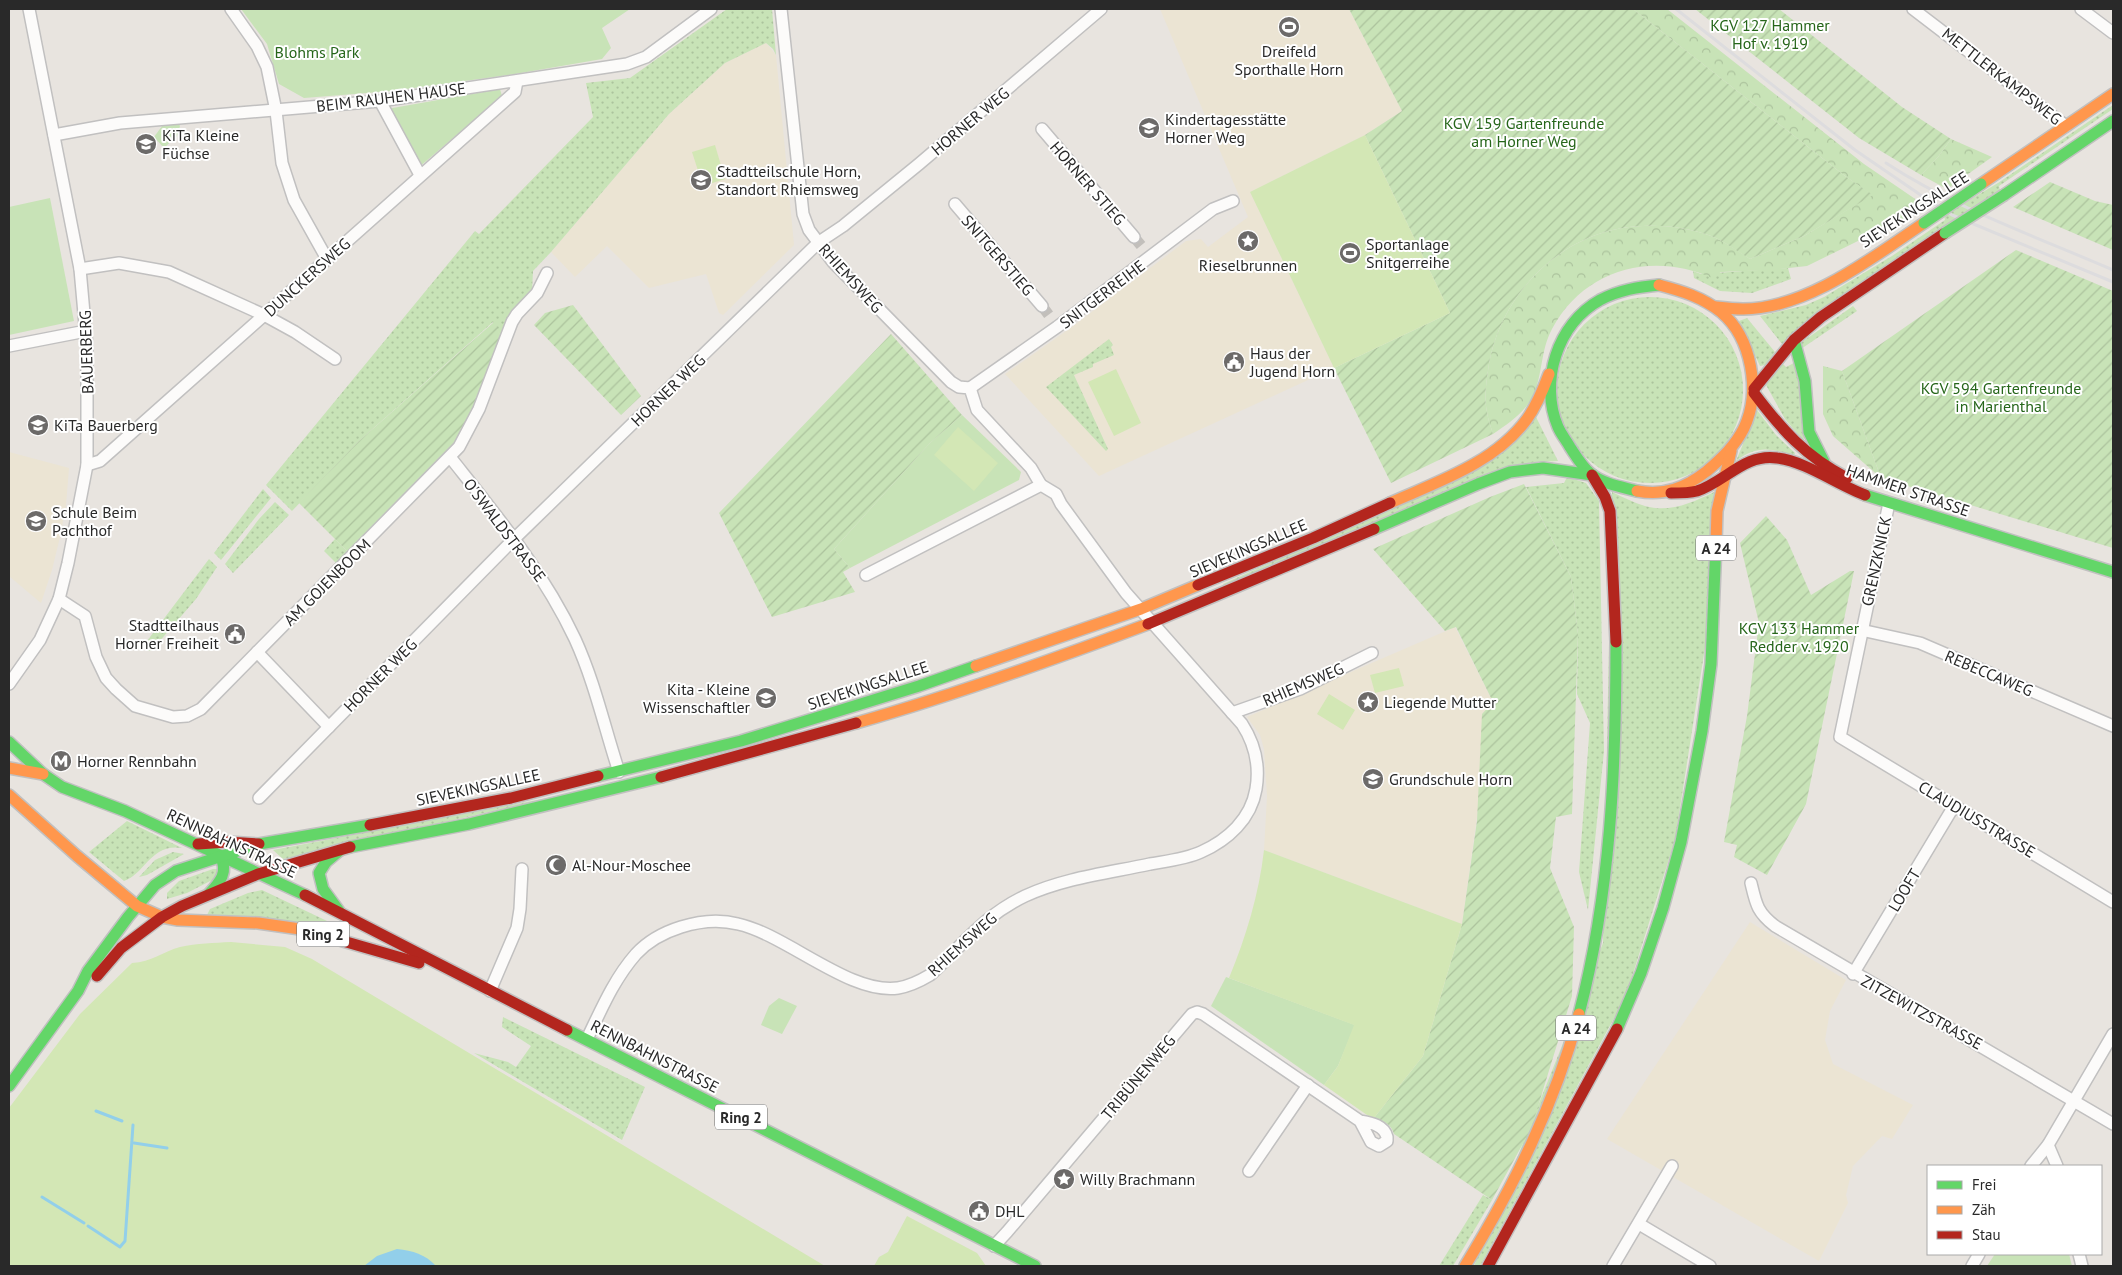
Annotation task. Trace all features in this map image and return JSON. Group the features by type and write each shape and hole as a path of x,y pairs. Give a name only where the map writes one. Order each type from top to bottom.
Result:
{"main road":[{"name":"SIEVEKINGSALLEE","path":"1716,307 1742,311 1773,305 1801,296 1836,280 1924,223 2113,94"},
{"name":"SIEVEKINGSALLEE","path":"1754,391 1794,340 1828,312 2113,121"},
{"name":"SIEVEKINGSALLEE","path":"1649,285 1670,286 1694,294 1716,307 1728,318 1745,345 1750,360 1754,391 1745,427 1731,451 1707,472 1671,493 1632,490 1592,475 1549,468 1532,468 1505,474 1474,485 1204,603 1060,657 902,710 764,751 623,788 469,824 341,849 258,874 182,906 162,917 121,948 96,977 78,992 88,971 155,885 169,874 191,865 259,844 427,816 619,772 741,741 855,707 1141,609 1313,538 1455,474 1484,458 1513,436 1527,420 1539,400 1557,348 1576,319 1591,305 1618,290 1649,285"},
{"path":"1794,340 1805,379 1810,437 1827,466"},
{"name":"SIEVEKINGSALLEE","path":"1550,370 1550,399 1559,431 1572,451 1592,475"},
{"name":"HAMMER STRASSE","path":"1754,391 1784,434 1795,445 1842,475 1876,490 2113,562"},
{"path":"1724,478 1731,451"},
{"name":"HAMMER STRASSE","path":"1671,493 1682,495 1696,492 1754,460 1777,457 1795,462 1852,491 2113,572"},
{"name":"A 24","path":"1466,1266 1525,1160 1555,1092 1579,1017 1598,924 1614,768 1616,601 1610,512 1604,494 1592,475"},
{"name":"A 24","path":"1488,1266 1616,1030 1641,973 1664,908 1687,817 1702,731 1711,664 1717,511 1724,478"},
{"name":"RENNBAHNSTRASSE","path":"9,742 43,774 62,787 125,811 339,911 447,969 1035,1266"},
{"path":"9,768 43,774"},
{"path":"619,772 623,788"},
{"name":"RENNBAHNSTRASSE","path":"9,796 137,906 162,917 195,922 258,923 307,930 409,961 447,969"},
{"path":"197,844 227,842 259,844"},
{"path":"339,911 324,891 319,873 326,862 341,849"},
{"path":"209,894 221,882 225,874 225,864 220,856"},
{"path":"9,1086 78,992"}],"street":[{"name":"BAUERBERG","path":"9,684 40,640 59,599 87,465 86,331 80,269 29,9"},
{"path":"231,9 257,46 267,67 276,111 282,163 294,200 327,259"},
{"name":"BEIM RAUHEN HAUSE","path":"54,135 120,122 276,111 380,101 627,64 646,57 711,9"},
{"name":"RHIEMSWEG","path":"586,1039 610,992 628,964 649,943 674,929 697,922 736,923 766,935 862,984 884,988 898,988 911,985 930,975 983,921 1026,895 1072,880 1193,855 1218,843 1243,820 1252,804 1255,793 1258,773 1256,754 1249,735 1232,712 1126,593 1061,504 1056,494 1041,485 1031,468 977,410 970,388 959,387 951,382 833,262 809,230 803,214 781,9"},
{"name":"HORNER WEG","path":"259,798 515,538 819,242 843,226 919,164 1101,9"},
{"name":"METTLERKAMPSWEG","path":"1913,9 2066,126"},
{"path":"2081,9 2113,33"},
{"name":"DUNCKERSWEG","path":"87,465 100,462 515,92 517,81"},
{"path":"380,101 420,175"},
{"name":"HORNER STIEG","path":"1042,129 1134,236"},
{"name":"SNITGERREIHE","path":"970,388 1148,253 1213,208 1233,201"},
{"name":"SNITGERSTIEG","path":"956,204 1042,306"},
{"path":"80,269 119,263 169,272 264,315 295,332 335,359"},
{"name":"AM GOJENBOOM","path":"59,599 86,616 96,657 106,678 116,690 135,706 173,717 187,716 200,709 450,458 466,435 479,409 512,322 537,293 547,273"},
{"path":"9,346 86,331"},
{"name":"O'SWALDSTRASSE","path":"450,458 515,538 543,580 574,638 598,695 619,772"},
{"path":"866,575 1041,485"},
{"name":"GRENZKNICK","path":"1840,737 1889,503"},
{"name":"REBECCAWEG","path":"1861,630 1920,643 2113,726"},
{"path":"256,652 329,727"},
{"name":"RHIEMSWEG","path":"1232,712 1300,689 1372,653"},
{"name":"CLAUDIUSSTRASSE","path":"1840,737 2113,902"},
{"name":"LOOFT","path":"1853,974 1954,806"},
{"path":"490,990 517,928 522,869"},
{"name":"ZITZEWITZSTRASSE","path":"1751,883 1757,908 1763,917 1853,974 2113,1124"},
{"name":"TRIBÜNENWEG","path":"994,1246 1192,1014 1197,1012 1203,1014 1360,1121"},
{"path":"2032,1165 2048,1145 2113,1034"},
{"path":"1249,1171 1308,1085"},
{"path":"2048,1145 2057,1165"},
{"path":"1613,1266 1672,1166"},
{"path":"1639,1224 1710,1266"},
{"path":"1972,1266 1978,1255"}],"shaded area":[{"path":"1160,9 1349,9 1402,111 1365,135 1250,192 1334,368 1099,476 1005,374 1069,329 1186,241 1201,239 1208,247 1248,217"},
{"name":"Stadtteilschule Horn, Standort Rhiemsweg","path":"766,43 776,55 794,245 723,315 719,313 706,274 649,288 607,246 575,277 551,252 669,114 725,63"},
{"name":"Schule Beim Pachthof","path":"9,452 69,468 66,505 60,537 41,603 9,576"},
{"name":"Grundschule Horn","path":"1455,627 1493,702 1462,924 1264,850 1267,796 1264,749 1260,735 1247,717"},
{"path":"1750,922 1846,980 1830,1011 1825,1040 1833,1064 1913,1105 1892,1139 1882,1136 1853,1166 1846,1195 1848,1203 1819,1261 1607,1139"}],"green space":[{"name":"Blohms Park","path":"241,9 630,9 602,28 611,48 602,59 515,74 392,91 304,98 279,84 267,44"},
{"path":"727,9 772,9 776,55 773,49 766,43 725,63 669,114 533,271 532,292 501,337 493,322 359,441 292,511 266,485 475,231 479,234 593,117 586,83 630,78"},
{"name":"KGV 159 Gartenfreunde am Horner Weg","path":"1349,9 1633,9 1845,176 1873,195 1804,236 1750,259 1726,243 1703,233 1660,226 1614,230 1587,239 1562,252 1540,270 1521,292 1505,316 1494,343 1485,397 1487,415 1493,434 1391,483 1334,368 1450,313 1365,135 1402,111"},
{"path":"1633,9 1667,9 1864,164 1924,205 1909,216 1807,266 1772,270 1721,272 1712,278 1689,270 1666,266 1643,266 1601,279 1582,292 1566,308 1548,337 1536,390 1532,398 1520,414 1493,434 1487,415 1485,397 1494,343 1505,316 1521,292 1540,270 1562,252 1587,239 1614,230 1660,226 1703,233 1726,243 1750,259 1804,236 1872,195 1845,176"},
{"name":"KGV 127 Hammer Hof v. 1919","path":"1695,9 1779,9 1902,107 1951,139 1938,157 1921,175 1859,138"},
{"path":"500,89 502,96 418,168 387,109"},
{"path":"2113,105 2113,109 1999,186 2000,191 1782,344 1760,316 1806,305 1824,297 1892,256 1945,220 1944,215 1998,183"},
{"path":"165,122 178,122 180,126 177,136 164,148 154,137"},
{"name":"Sportanlage Snitgerreihe","path":"1365,135 1450,313 1334,368 1250,192"},
{"path":"1951,139 1992,157 1947,189 1921,175 1938,157"},
{"path":"715,145 725,179 703,186 692,152"},
{"path":"2050,182 2095,201 2113,205 2113,250 2013,207"},
{"path":"50,198 74,321 9,335 9,207"},
{"name":"KGV 594 Gartenfreunde in Marienthal","path":"2016,250 2113,291 2113,548 1881,478 1842,371"},
{"path":"1788,268 1791,279 1752,293 1720,291 1694,278 1693,271 1701,274"},
{"path":"1650,297 1686,304 1716,324 1736,354 1743,390 1736,426 1716,456 1686,476 1650,483 1614,476 1584,456 1564,426 1557,390 1564,354 1584,324 1614,304"},
{"path":"573,305 641,396 621,415 534,325 545,313"},
{"path":"1853,306 1857,311 1801,349 1802,342"},
{"path":"1747,318 1775,352 1765,365 1760,366 1739,321"},
{"path":"494,322 501,337 474,406 453,445 348,552 299,503 359,441"},
{"path":"891,334 962,415 930,443 834,549 850,568 843,572 855,592 772,617 719,513"},
{"path":"1109,339 1113,345 1111,347 1114,355 1074,375 1108,449 1106,451 1046,387"},
{"path":"1796,362 1806,438 1802,439 1785,419 1766,385 1782,363 1786,367"},
{"path":"1823,366 1842,371 1881,478 1833,436 1823,414"},
{"path":"1116,369 1141,423 1114,436 1088,382"},
{"path":"1757,410 1776,435 1795,453 1794,456 1778,451 1757,450 1736,461"},
{"path":"962,415 1021,472 1019,480 850,568 834,549 930,443"},
{"path":"1536,417 1558,461 1534,462 1227,589 1223,584 1411,500"},
{"path":"958,427 998,463 974,491 934,455"},
{"path":"1567,477 1586,483 1599,501 1604,751 1588,910 1579,872 1590,723 1577,694 1578,634 1571,577 1526,487 1564,483"},
{"path":"1524,484 1571,577 1578,634 1572,814 1556,817 1550,868 1574,927 1572,996 1531,1129 1492,1200 1394,1134 1387,1123 1374,1118 1423,1056 1462,924 1477,821 1482,714 1493,702 1456,627 1445,631 1373,549 1490,497"},
{"path":"263,489 271,498 221,560 214,553"},
{"path":"1612,492 1641,505 1654,508 1672,508 1714,492 1706,641 1675,840 1626,996 1480,1266 1474,1266 1603,943"},
{"path":"275,502 289,515 233,573 225,564 259,519"},
{"name":"KGV 133 Hammer Redder v. 1920","path":"1766,516 1787,540 1811,595 1850,571 1854,571 1806,804 1767,875 1734,857 1737,845 1724,842 1747,716 1759,623 1740,543"},
{"path":"335,539 348,552 336,563 324,551"},
{"path":"209,559 217,567 196,599 152,650 147,651 142,647"},
{"path":"1399,668 1404,686 1375,693 1370,675"},
{"path":"1329,694 1355,710 1343,730 1317,714"},
{"path":"568,794 283,859 273,850"},
{"path":"127,821 182,848 163,850 149,860 138,872 124,881 89,852"},
{"path":"1264,850 1462,924 1423,1056 1374,1118 1324,1085 1338,1066 1354,1025 1229,978 1251,915 1259,883"},
{"path":"173,852 184,854 147,875 139,877 155,860"},
{"path":"217,869 218,877 187,893 167,899 167,893 179,881"},
{"path":"262,890 346,930 345,933 207,915 210,909 248,893"},
{"path":"231,942 285,947 312,959 825,1266 9,1266 9,1108 80,1014 132,963 151,959 180,947"},
{"path":"1226,977 1355,1025 1338,1066 1324,1085 1211,1006"},
{"path":"779,998 797,1006 782,1034 761,1025 769,1006"},
{"path":"503,1017 645,1087 622,1140 474,1053 508,1062 516,1067 531,1046 502,1027"},
{"path":"1483,1195 1492,1200 1453,1266 1439,1266"},
{"path":"907,1216 977,1253 986,1266 874,1266 879,1257 888,1252"},
{"path":"1994,1255 2069,1255 2072,1266 1987,1266"}],"water":[{"path":"397,1249 418,1254 436,1266 364,1266 377,1256"}],"waterway":[{"path":"96,1111 122,1121"},
{"path":"88,1226 120,1247 125,1241 133,1125"},
{"path":"134,1143 167,1148"},
{"path":"42,1197 84,1223"}],"tunnel":[{"path":"1134,237 1144,249"},
{"path":"1042,306 1051,318"}],"railway":[{"path":"1676,9 1855,150 1952,215 2113,282"},
{"path":"1886,163 1940,194 1969,208 2113,270"}],"traffic: fast":[{"path":"2004,195 2113,121"},
{"path":"1924,223 1981,184"},
{"path":"1945,233 2004,195"},
{"path":"1637,491 1601,480 1588,471 1579,461 1558,427 1550,392 1552,373 1563,339 1585,311 1600,300 1621,291 1659,285"},
{"path":"1794,340 1805,381 1809,432 1824,462"},
{"path":"1374,529 1510,472 1543,468 1592,475"},
{"path":"1865,495 2113,572"},
{"path":"1617,1029 1641,973 1663,908 1681,842 1702,731 1711,664 1716,543"},
{"path":"1579,1014 1598,922 1610,829 1615,736 1616,642"},
{"path":"598,776 741,741 919,686 976,666"},
{"path":"9,742 43,774 62,787 125,811 305,895"},
{"path":"350,847 469,824 661,777"},
{"path":"9,1086 78,991 88,971 128,917 155,885 176,871 259,844 370,825"},
{"path":"339,851 326,862 319,873 323,889 339,911"},
{"path":"209,894 222,876 224,867 220,856"},
{"path":"567,1030 1035,1266"}],"traffic: slow":[{"path":"1981,184 2113,94"},
{"path":"1716,307 1733,309 1767,307 1815,291 1861,265 1924,223"},
{"path":"1637,491 1657,492 1674,489 1691,482 1707,471 1737,440 1744,428 1752,398 1750,366 1740,336 1732,323 1707,302 1684,292 1659,285"},
{"path":"1390,503 1464,470 1499,448 1527,419 1537,403 1549,374"},
{"path":"1716,543 1717,511 1731,451"},
{"path":"976,666 1141,609 1198,585"},
{"path":"856,723 930,701 1148,624"},
{"path":"9,768 43,774"},
{"path":"9,795 77,856 137,906 162,917 178,920 258,923 307,930 336,939"},
{"path":"1465,1266 1500,1206 1531,1144 1558,1080 1579,1014"}],"traffic: jam":[{"path":"1754,389 1794,340 1821,317 1945,233"},
{"path":"1754,393 1774,419 1795,441 1819,461 1847,478"},
{"path":"1671,493 1697,491 1745,464 1755,460 1777,458 1810,468 1865,495"},
{"path":"1592,475 1605,497 1610,511 1616,642"},
{"path":"1198,585 1313,538 1390,503"},
{"path":"1148,624 1374,529"},
{"path":"661,777 856,723"},
{"path":"370,825 511,798 598,776"},
{"path":"198,844 227,842 259,844"},
{"path":"97,976 121,948 162,917 182,906 258,874 350,847"},
{"path":"305,895 567,1030"},
{"path":"336,939 419,963"},
{"path":"1488,1266 1617,1029"}],"place":[{"name":"Dreifeld Sporthalle Horn","path":"1289,27"},
{"name":"Kindertagesstätte Horner Weg","path":"1149,128"},
{"name":"KiTa Kleine Füchse","path":"146,144"},
{"name":"Stadtteilschule Horn, Standort Rhiemsweg","path":"701,180"},
{"name":"Rieselbrunnen","path":"1248,241"},
{"name":"Sportanlage Snitgerreihe","path":"1350,253"},
{"name":"Haus der Jugend Horn","path":"1234,362"},
{"name":"KiTa Bauerberg","path":"38,425"},
{"name":"Schule Beim Pachthof","path":"36,521"},
{"name":"Stadtteilhaus Horner Freiheit","path":"235,634"},
{"name":"Kita - Kleine Wissenschaftler","path":"766,698"},
{"name":"Liegende Mutter","path":"1368,702"},
{"name":"Horner Rennbahn","path":"61,761"},
{"name":"Grundschule Horn","path":"1373,779"},
{"name":"Al-Nour-Moschee","path":"556,865"},
{"name":"Willy Brachmann","path":"1064,1179"},
{"name":"DHL","path":"979,1211"}]}
